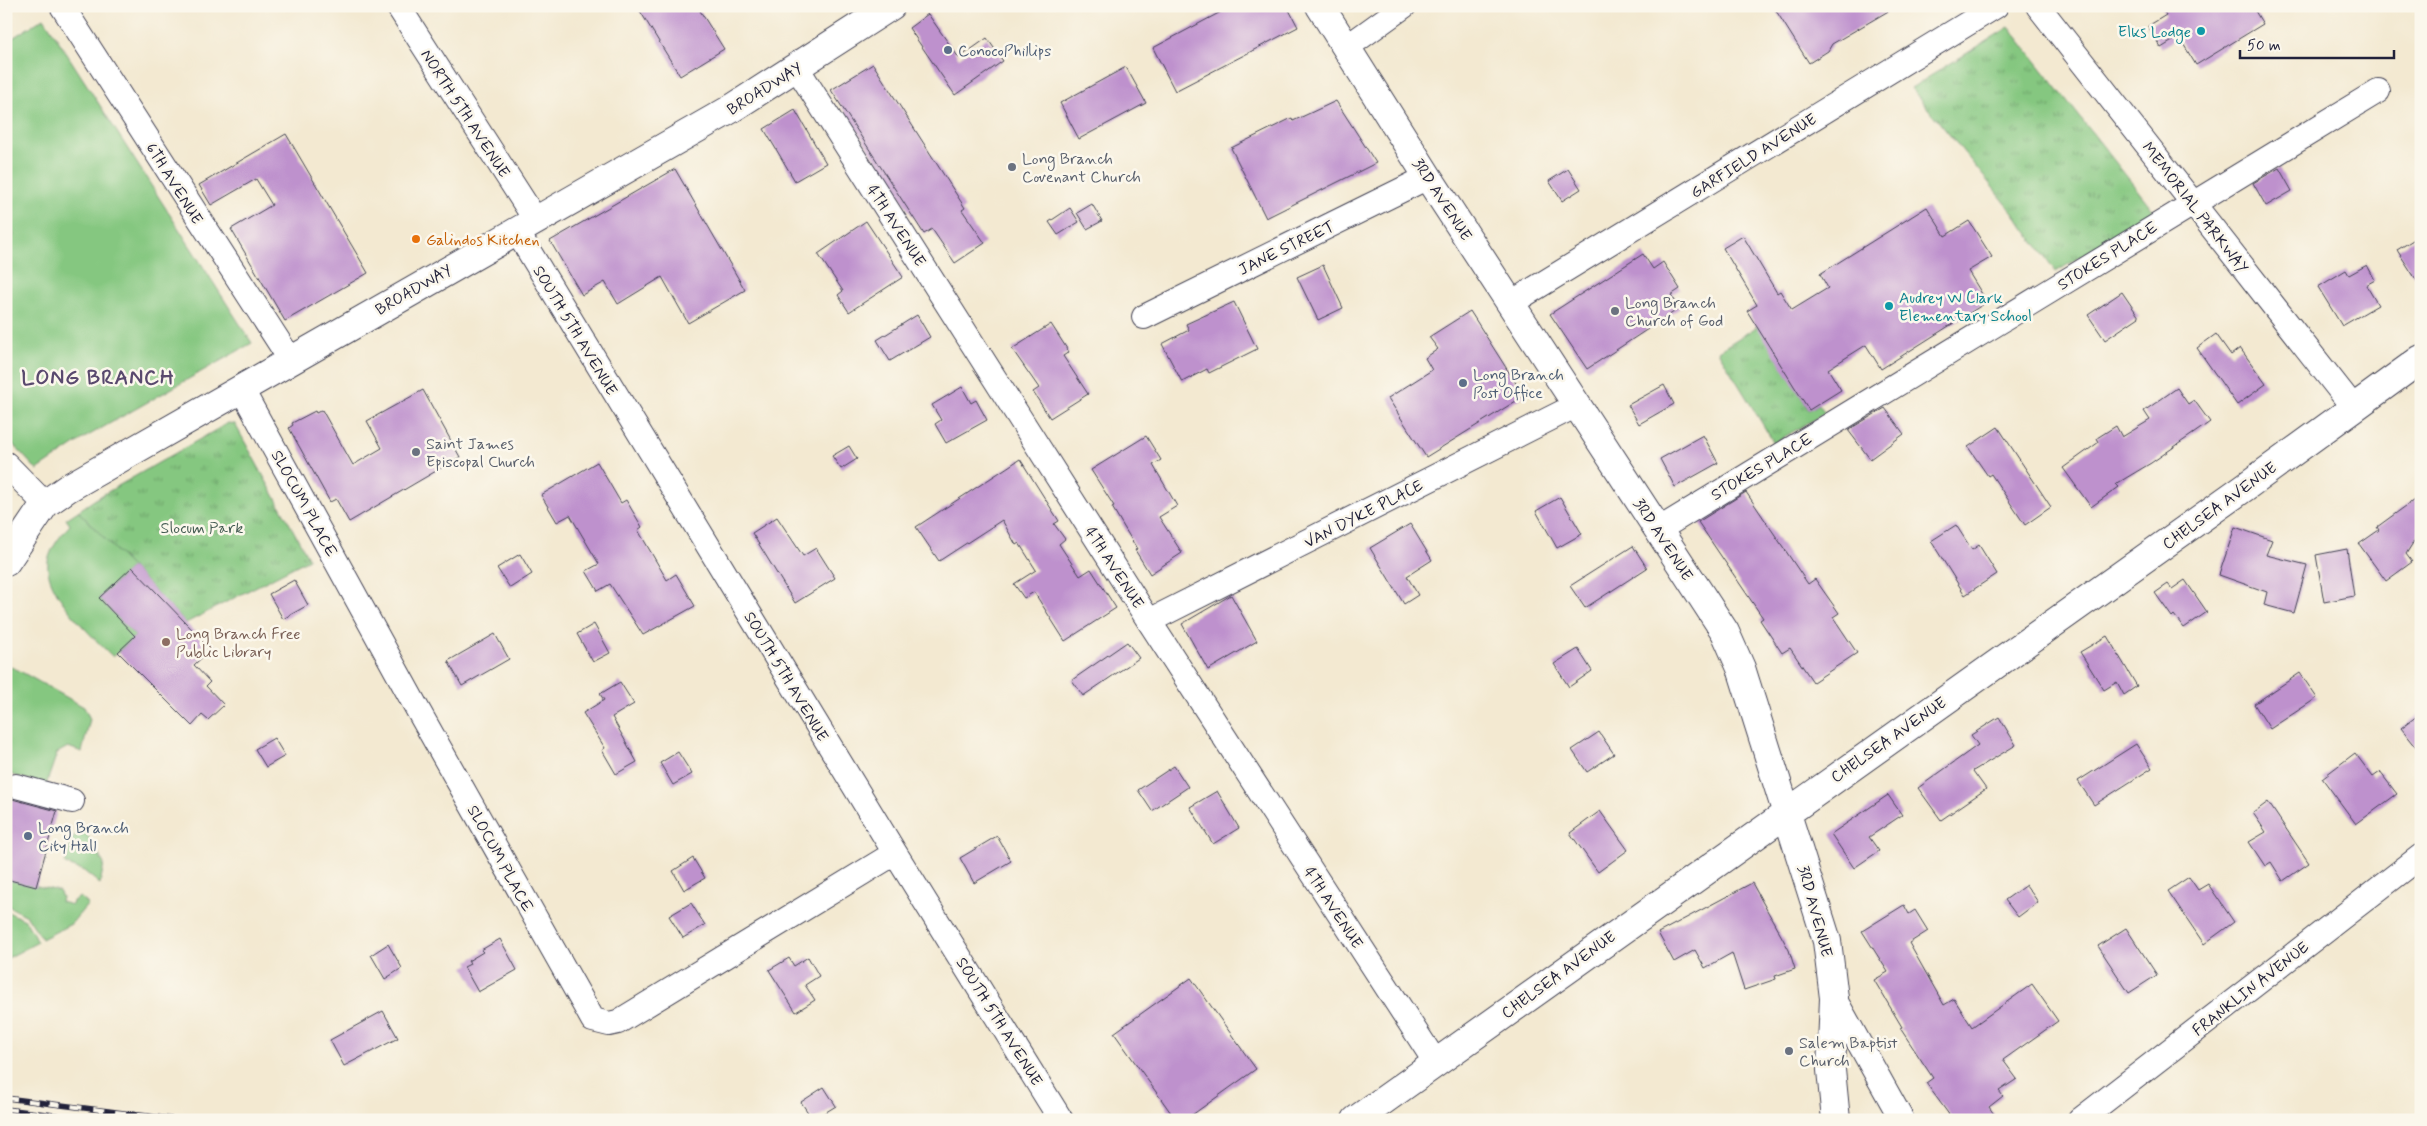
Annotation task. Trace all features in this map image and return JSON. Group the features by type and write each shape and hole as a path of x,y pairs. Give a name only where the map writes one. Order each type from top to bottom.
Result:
{"street":[{"name":"6TH AVENUE","path":"62,6 290,359"},
{"name":"NORTH 5TH AVENUE","path":"398,6 526,225"},
{"name":"BROADWAY","path":"6,562 45,504 68,488 290,359 716,117 797,68 891,6"},
{"name":"3RD AVENUE","path":"1320,6 1428,177 1725,632 1741,668 1828,941 1834,998 1902,1120"},
{"path":"1347,47 1404,6"},
{"name":"GARFIELD AVENUE","path":"1511,303 1996,6"},
{"name":"MEMORIAL PARKWAY","path":"2038,6 2353,407"},
{"name":"4TH AVENUE","path":"797,68 1149,621 1436,1063"},
{"name":"STOKES PLACE","path":"1658,530 2192,202 2378,91"},
{"name":"JANE STREET","path":"1144,317 1428,177"},
{"name":"SOUTH 5TH AVENUE","path":"526,225 895,853 1061,1120"},
{"name":"CHELSEA AVENUE","path":"1356,1120 1786,811 2245,487 2421,359"},
{"name":"SLOCUM PLACE","path":"241,388 423,720 593,1020 609,1024 618,1022 895,853"},
{"name":"VAN DYKE PLACE","path":"1149,621 1577,405"},
{"path":"6,464 45,504"},
{"path":"16,786 72,801"},
{"name":"FRANKLIN AVENUE","path":"2080,1120 2421,856"},
{"path":"1834,998 1832,1070 1836,1120"}],"green space":[{"path":"44,18 252,343 86,437 37,470 6,437 6,244 14,235 6,221 6,42"},
{"path":"2009,27 2154,211 2056,272 2012,211 1911,88"},
{"path":"1758,326 1809,410 1819,404 1825,413 1774,443 1718,351"},
{"name":"Slocum Park","path":"228,423 235,424 309,559 186,623 78,511 97,498"},
{"path":"78,511 132,567 99,598 135,636 113,657 82,626 61,600 53,586 49,573 48,561 51,551 70,525 66,519"},
{"path":"6,665 84,707 90,719 82,752 68,747 57,753 46,785 6,773"},
{"path":"85,831 104,864 100,884 84,871 65,864 72,838"},
{"path":"6,879 59,891 62,897 61,902 72,905 73,901 80,897 88,904 71,924 42,939 27,916 6,905"},
{"path":"6,911 25,920 38,942 6,959"}],"building":[{"path":"637,6 697,6 724,49 680,76"},
{"path":"1232,6 1287,6 1298,27 1175,91 1153,48"},
{"path":"1773,6 1897,6 1832,44 1828,51 1809,63"},
{"name":"Elks Lodge","path":"2161,6 2252,6 2263,24 2196,65 2179,37 2161,48 2148,26 2166,15"},
{"path":"928,14 959,58 987,38 1003,61 955,95 909,28"},
{"path":"873,64 965,208 962,210 985,243 955,263 932,229 924,234 831,90"},
{"path":"1126,67 1146,103 1079,139 1060,103"},
{"path":"1336,101 1376,163 1266,218 1231,148 1292,118 1293,121"},
{"path":"795,110 826,163 795,181 764,129"},
{"path":"286,134 368,273 285,321 231,229 272,205 256,179 211,205 199,185"},
{"path":"2279,168 2292,191 2266,206 2253,183"},
{"path":"675,169 745,290 688,323 662,277 618,304 605,282 582,295 550,241"},
{"path":"1568,169 1581,189 1562,201 1549,181"},
{"path":"1092,204 1102,221 1087,229 1077,213"},
{"name":"Audrey W Clark Elementary School","path":"1927,207 1945,236 1969,221 1992,257 1968,271 1987,302 1881,369 1866,345 1828,369 1841,390 1809,410 1747,311 1757,305 1723,248 1743,236 1777,293 1780,291 1792,310 1828,288 1820,274"},
{"path":"1070,208 1079,222 1058,235 1049,222"},
{"path":"866,221 903,277 849,312 838,295 843,291 818,254"},
{"path":"2421,235 2421,287 2397,250"},
{"name":"Long Branch Church of God","path":"1643,254 1653,269 1663,262 1680,289 1671,295 1680,308 1587,369 1550,314"},
{"path":"1323,265 1343,308 1318,320 1297,277"},
{"path":"2367,265 2375,280 2366,285 2378,305 2342,326 2318,287 2346,270 2349,275"},
{"path":"2122,292 2139,317 2105,340 2088,315"},
{"path":"1234,302 1257,349 1209,373 1207,369 1182,382 1162,344 1189,330 1186,324"},
{"name":"Long Branch Post Office","path":"1470,311 1524,396 1426,457 1388,398 1432,370 1425,358 1438,349 1429,337"},
{"path":"917,315 930,337 890,361 877,340"},
{"path":"1051,324 1069,352 1063,356 1088,394 1050,418 1033,392 1039,388 1012,349"},
{"path":"2216,334 2231,355 2240,348 2266,384 2237,405 2197,348"},
{"path":"1664,385 1674,404 1639,424 1628,405"},
{"path":"962,387 971,403 976,400 987,420 946,443 935,424 941,420 932,405"},
{"path":"2177,388 2188,404 2194,400 2210,422 2151,463 2116,484 2119,487 2091,507 2063,468 2099,442 2097,438 2116,426 2122,437 2150,420 2144,411"},
{"name":"Saint James Episcopal Church","path":"423,390 460,457 349,522 336,499 330,502 289,428 293,425 292,423 315,411 316,413 322,410 353,465 382,448 367,421"},
{"path":"1885,408 1904,434 1870,459 1848,430"},
{"path":"1998,427 2051,507 2025,525 1991,474 1988,476 1968,447"},
{"path":"1703,435 1718,463 1675,487 1660,459"},
{"path":"1146,436 1161,460 1153,465 1177,506 1159,517 1182,553 1150,574 1112,507 1114,506 1091,470"},
{"path":"849,446 857,459 841,469 832,456"},
{"path":"1020,459 1059,521 1054,524 1065,539 1059,544 1080,576 1091,569 1116,608 1065,641 1034,592 1024,598 1014,584 1036,570 1019,543 1016,545 1002,520 939,561 916,527"},
{"path":"597,462 621,503 626,500 642,527 638,530 667,580 676,574 695,606 643,635 610,584 598,591 586,571 599,564 570,515 557,522 541,495"},
{"path":"1746,492 1808,584 1815,579 1839,613 1833,617 1857,653 1813,682 1790,648 1782,653 1760,620 1763,618 1698,522"},
{"path":"2421,495 2421,530 2406,554 2412,562 2386,581 2359,544 2379,530 2377,527"},
{"path":"1560,497 1582,534 1557,548 1536,511"},
{"path":"777,517 803,556 816,548 835,578 795,603 752,533"},
{"path":"1410,524 1432,560 1407,576 1418,595 1404,604 1370,548"},
{"path":"1956,525 1972,550 1979,545 1997,574 1965,595 1931,541"},
{"path":"2235,527 2272,540 2266,555 2307,565 2294,613 2264,605 2267,592 2219,575"},
{"path":"1633,546 1647,568 1585,608 1570,586"},
{"path":"2347,549 2354,596 2324,602 2316,555"},
{"path":"520,554 532,574 510,588 497,568"},
{"name":"Long Branch Free Public Library","path":"132,567 211,649 194,665 210,682 206,686 224,705 208,720 202,715 192,726 118,652 135,636 99,598"},
{"path":"294,580 308,605 283,619 269,594"},
{"path":"2185,580 2207,612 2184,628 2174,615 2172,617 2155,593 2168,584 2172,589"},
{"path":"1231,595 1257,641 1208,670 1182,624"},
{"path":"594,624 610,653 593,662 577,634"},
{"path":"495,634 509,659 462,686 448,661"},
{"path":"2107,636 2137,686 2124,695 2117,682 2104,690 2080,652"},
{"path":"1127,642 1139,658 1083,696 1072,680"},
{"path":"1578,649 1592,671 1569,687 1554,664"},
{"path":"2300,673 2317,698 2270,729 2254,704"},
{"path":"620,682 634,704 612,717 637,762 616,774 602,750 605,748 583,713 604,700 600,694"},
{"path":"2421,713 2421,753 2401,728"},
{"path":"1999,717 2016,745 1973,771 1986,789 1941,820 1918,788 1978,745 1971,735"},
{"path":"1599,732 1614,754 1587,772 1572,750"},
{"path":"274,738 285,756 266,767 255,749"},
{"path":"2136,744 2152,768 2094,805 2078,781"},
{"path":"678,752 692,774 673,785 660,763"},
{"path":"2355,753 2373,777 2380,772 2397,794 2356,824 2322,778"},
{"path":"1174,766 1188,787 1152,811 1138,790"},
{"path":"1217,791 1239,828 1213,844 1190,807"},
{"path":"1888,795 1902,815 1869,837 1879,851 1854,868 1831,834"},
{"name":"Long Branch City Hall","path":"6,796 57,811 36,887 6,879"},
{"path":"2268,802 2309,863 2283,881 2271,862 2265,866 2249,842 2266,832 2253,813"},
{"path":"1600,811 1628,850 1598,872 1570,833"},
{"path":"997,836 1011,861 974,883 960,858"},
{"path":"693,858 705,878 684,890 673,871"},
{"path":"2189,877 2198,890 2208,884 2234,922 2204,944 2168,891"},
{"path":"1752,883 1789,950 1795,969 1775,976 1776,979 1744,990 1732,953 1705,968 1695,950 1674,962 1658,933"},
{"path":"2026,885 2038,902 2018,917 2005,900"},
{"path":"691,903 705,925 683,938 669,916"},
{"path":"1904,905 1909,914 1915,910 1928,931 1909,943 1944,1005 1954,999 1972,1027 2032,984 2058,1021 2003,1060 2017,1079 1999,1091 2003,1096 1989,1107 1998,1120 1953,1120 1926,1083 1933,1078 1900,1028 1902,1027 1874,980 1888,972 1862,931"},
{"path":"2126,928 2157,975 2129,993 2098,946"},
{"path":"500,939 517,970 478,992 464,967 470,964 468,961 483,952 481,950"},
{"path":"388,944 402,968 385,979 371,955"},
{"path":"808,957 819,976 805,985 815,1000 796,1012 769,970 789,958 794,966"},
{"path":"1191,978 1256,1069 1185,1120 1176,1120 1114,1033"},
{"path":"383,1011 398,1038 344,1066 330,1040"},
{"path":"824,1087 836,1106 813,1120 801,1102"}],"railway":[{"path":"6,1098 179,1120"},
{"path":"6,1109 93,1120"}],"place":[{"name":"Elks Lodge","path":"2201,31"},
{"name":"ConocoPhillips","path":"948,50"},
{"name":"Long Branch Covenant Church","path":"1012,167"},
{"name":"Galindos Kitchen","path":"416,239"},
{"name":"Audrey W Clark Elementary School","path":"1889,306"},
{"name":"Long Branch Church of God","path":"1615,311"},
{"name":"Long Branch Post Office","path":"1463,383"},
{"name":"Saint James Episcopal Church","path":"416,452"},
{"name":"Long Branch Free Public Library","path":"166,642"},
{"name":"Long Branch City Hall","path":"28,836"},
{"name":"Salem Baptist Church","path":"1789,1051"}],"district":[{"name":"LONG BRANCH","path":"98,377"}]}
